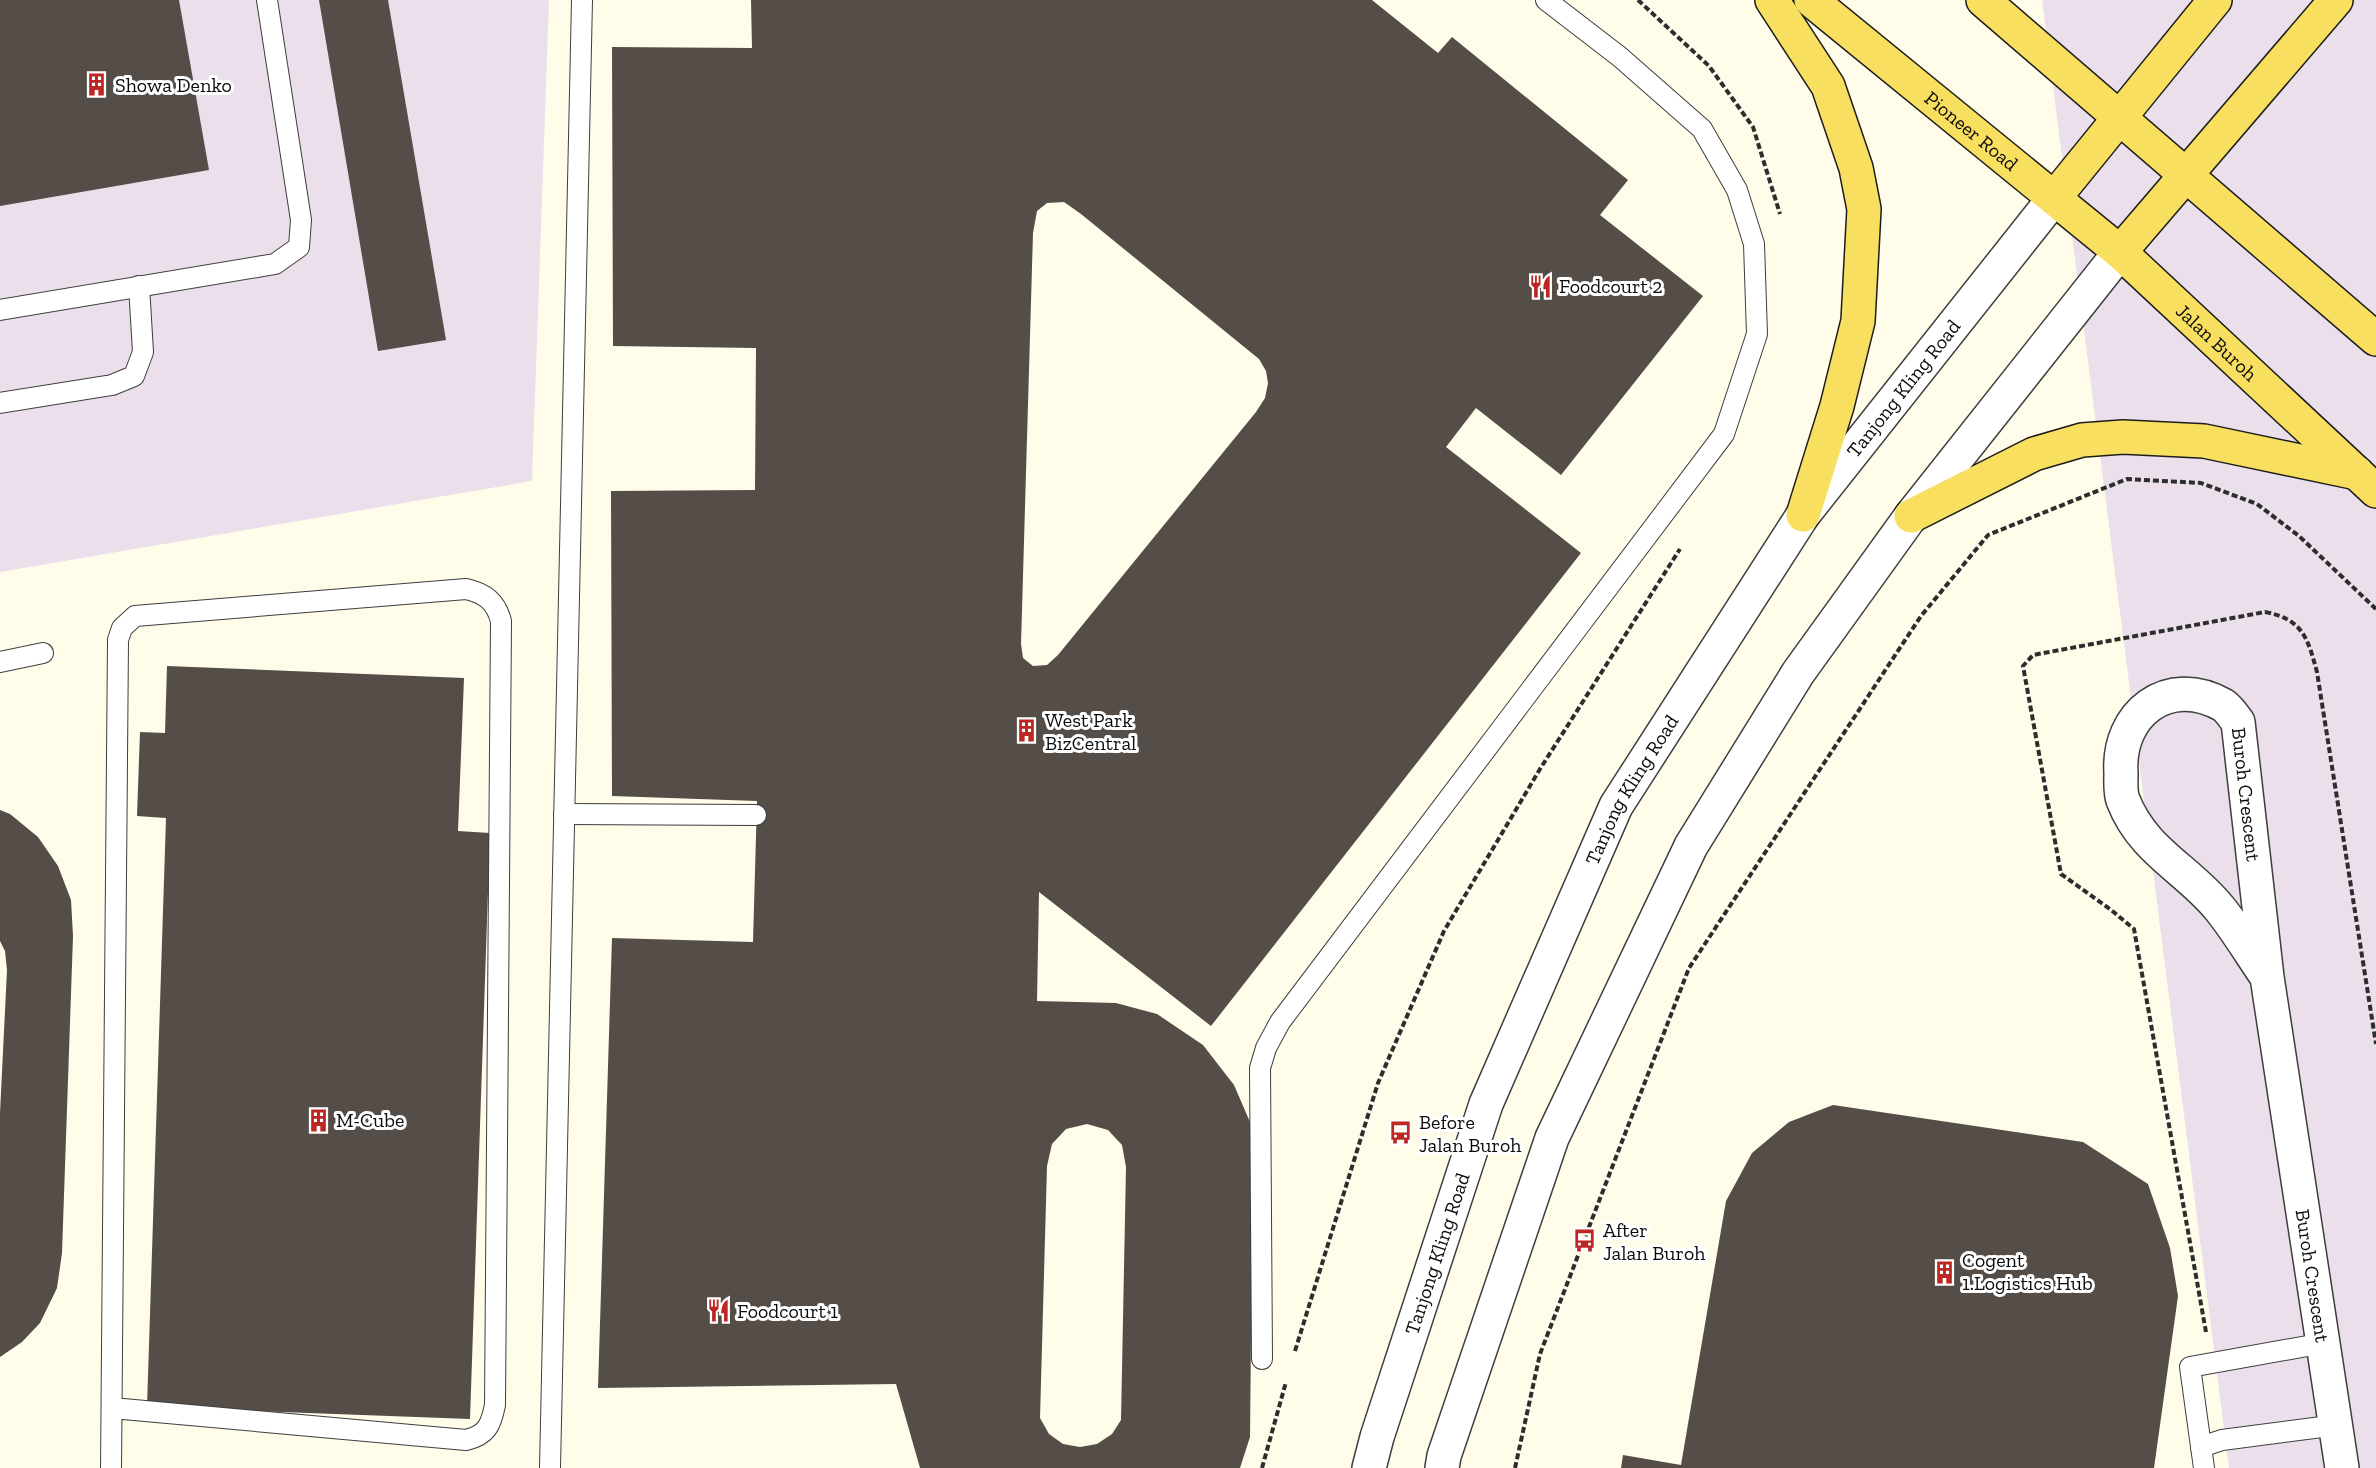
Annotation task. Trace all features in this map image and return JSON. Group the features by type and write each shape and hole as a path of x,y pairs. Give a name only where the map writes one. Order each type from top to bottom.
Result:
{"main road":[{"path":"1772,0 1828,86 1856,168 1864,209 1858,321 1837,406 1803,515"},
{"name":"Pioneer Road","path":"1811,0 2055,197"},
{"path":"1983,0 2376,339"},
{"path":"2055,197 2215,0"},
{"path":"2120,252 2336,0"},
{"name":"Jalan Buroh","path":"2055,197 2120,252 2367,482"},
{"path":"1911,516 2034,454 2082,440 2123,437 2204,441 2367,482"}],"street":[{"name":"Tanjong Kling Road","path":"1369,1468 1377,1437 1486,1104 1616,806 1803,515 2055,197"},
{"path":"1442,1468 1444,1456 1552,1138 1690,846 1798,673 1911,516 2120,252"},
{"name":"Buroh Crescent","path":"2267,976 2219,907 2135,827 2122,798 2120,767 2124,739 2140,711 2169,694 2197,695 2225,706 2238,723 2267,976 2342,1468"}],"lane":[{"path":"0,310 275,264 299,247 301,220 267,0"},
{"path":"550,1468 582,0"},
{"path":"1262,1359 1260,1068 1266,1048 1280,1022 1724,434 1757,334 1754,244 1737,190 1702,129 1620,57 1546,0"},
{"path":"0,403 112,385 134,376 142,352 140,286"},
{"path":"111,1408 466,1440 486,1431 492,1422 495,1381 501,621 498,610 480,592 466,589 135,616 122,628 118,640 111,1408 111,1468"},
{"path":"0,662 43,653"},
{"path":"564,814 756,815"},
{"path":"2204,1468 2190,1367 2324,1343"},
{"path":"2201,1447 2222,1440 2337,1425"}],"path":[{"path":"1638,0 1709,66 1753,127 1781,216"},
{"path":"1515,1468 1540,1354 1689,968 1921,616 1988,535 2127,479 2201,483 2257,504 2299,536 2376,609"},
{"path":"1294,1354 1378,1083 1444,932 1540,769 1686,539"},
{"path":"2033,655 2022,666 2061,874 2134,929 2211,1364"},
{"path":"1262,1468 1287,1376"}],"shaded area":[{"path":"0,0 549,0 532,481 0,572"},
{"path":"2042,0 2376,0 2376,1468 2229,1468"}],"building":[{"name":"Showa Denko","path":"0,0 179,0 209,170 0,206"},
{"path":"319,0 388,0 446,340 378,351"},
{"name":"West Park BizCentral","path":"751,0 1372,0 1438,53 1452,37 1628,180 1600,215 1703,296 1561,475 1476,408 1446,447 1581,553 1211,1026 1039,892 1037,1001 1116,1003 1157,1014 1203,1045 1234,1085 1253,1129 1250,1437 1240,1468 920,1468 896,1384 598,1388 612,938 753,942 757,801 612,796 611,491 755,490 756,348 613,346 612,47 752,48","holes":["1064,202 1259,359 1266,371 1268,383 1265,398 1256,412 1058,655 1047,665 1033,666 1023,658 1021,644 1033,233 1037,211 1047,203","1087,1124 1108,1130 1122,1145 1126,1167 1121,1420 1112,1434 1097,1444 1080,1447 1063,1444 1049,1434 1040,1418 1047,1166 1052,1144 1066,1129"]},
{"name":"M-Cube","path":"167,666 464,678 458,831 490,833 470,1419 147,1407 166,818 137,816 140,732 165,733"},
{"path":"0,810 10,814 38,837 58,866 71,900 73,936 62,1253 57,1288 40,1323 22,1342 0,1357 0,1113 7,970 5,951 0,941"},
{"name":"Cogent 1.Logistics Hub","path":"1833,1105 2083,1142 2148,1184 2170,1248 2178,1296 2154,1468 1621,1468 1623,1455 1681,1465 1726,1201 1752,1153 1789,1122"}],"place":[{"name":"Showa Denko","path":"97,85"},
{"name":"Foodcourt 2","path":"1541,286"},
{"name":"West Park BizCentral","path":"1027,731"},
{"name":"M-Cube","path":"318,1120"},
{"name":"Before Jalan Buroh","path":"1401,1133"},
{"name":"After Jalan Buroh","path":"1585,1241"},
{"name":"Cogent 1.Logistics Hub","path":"1944,1272"},
{"name":"Foodcourt 1","path":"719,1311"}]}
